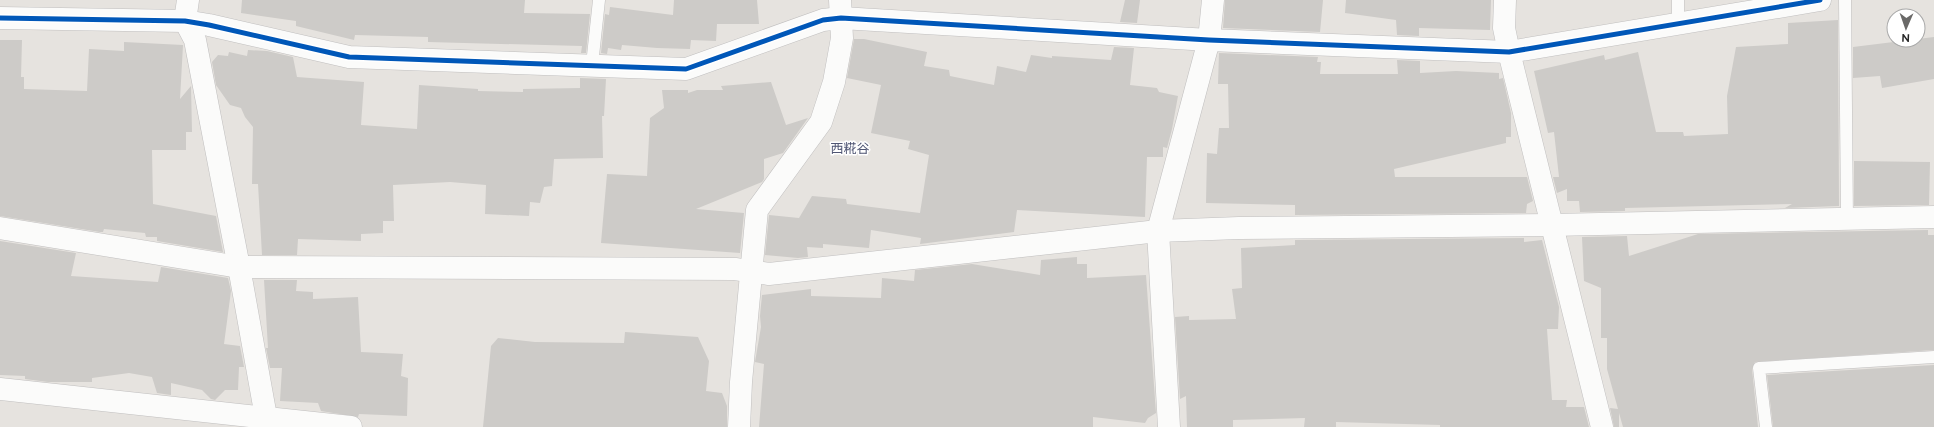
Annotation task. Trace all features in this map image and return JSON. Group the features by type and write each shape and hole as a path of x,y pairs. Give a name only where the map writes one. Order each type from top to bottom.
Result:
{"street":[{"path":"188,0 185,22 195,40 240,267 266,422"},
{"path":"1169,427 1158,231 1209,40 1213,0"},
{"path":"1505,0 1504,28 1509,52 1602,427"},
{"path":"0,18 185,22 209,25 349,57 592,65 686,70 823,20 841,9 1209,40 1509,52 1818,0"},
{"path":"739,427 757,210 821,122 834,82 842,38 841,9"},
{"path":"0,228 240,267 735,269 770,274 1158,231 1239,228 1552,225 1934,217"},
{"path":"0,389 266,422 350,427"}],"lane":[{"path":"592,65 599,0"},
{"path":"1678,0 1678,24"},
{"path":"1845,0 1847,219"},
{"path":"1766,427 1759,368 1934,357"}],"building":[{"path":"242,0 525,0 524,13 590,14 586,53 581,53 582,46 428,42 428,37 355,35 354,40 296,26 296,21 241,13"},
{"path":"674,0 757,0 759,24 717,24 716,41 691,40 690,49 622,45 621,50 608,48 607,54 601,53 605,14 609,15 610,7 673,15"},
{"path":"1125,0 1140,0 1137,23 1120,22"},
{"path":"1225,0 1323,0 1320,32 1223,28"},
{"path":"1346,0 1491,0 1490,30 1419,28 1419,36 1397,35 1396,20 1345,13"},
{"path":"1838,20 1839,206 1785,208 1792,204 1625,208 1625,211 1580,212 1579,201 1567,201 1567,189 1557,193 1553,177 1559,177 1554,132 1548,133 1534,71 1604,55 1605,60 1638,52 1656,132 1683,132 1684,136 1728,134 1727,96 1736,47 1788,44 1788,23"},
{"path":"1934,37 1934,79 1882,88 1880,76 1853,78 1853,47 1886,43 1886,48 1926,48 1926,38"},
{"path":"854,39 864,39 927,52 924,66 949,70 950,76 994,85 997,66 1026,72 1031,55 1052,58 1052,56 1111,60 1114,47 1134,48 1130,85 1157,88 1159,92 1178,96 1167,148 1163,147 1163,157 1147,157 1145,217 1017,210 1014,232 920,244 921,238 871,230 869,248 823,244 823,248 807,247 808,257 798,258 765,255 769,215 799,218 812,196 846,199 847,204 920,213 929,155 908,149 910,141 871,133 881,85 847,78"},
{"path":"0,40 22,40 21,77 24,77 24,89 87,91 89,49 124,51 124,42 183,45 180,99 191,86 192,132 186,132 186,150 152,150 153,204 216,216 223,252 157,241 157,237 146,237 145,233 104,229 103,232 100,232 0,216"},
{"path":"248,50 267,51 293,57 297,77 364,82 361,125 417,129 419,85 478,89 478,91 523,92 523,89 580,88 580,78 606,79 604,116 602,116 603,158 554,159 552,186 544,187 540,203 530,202 529,216 485,214 486,185 450,182 393,185 394,221 383,221 383,233 361,234 361,241 298,239 297,255 262,255 258,184 252,184 253,127 245,117 241,108 230,105 216,85 212,62 218,55 228,56 229,52 247,56"},
{"path":"1219,53 1318,57 1317,62 1321,62 1320,74 1398,74 1397,60 1420,61 1420,73 1456,71 1499,73 1499,79 1503,78 1511,113 1511,137 1506,137 1506,143 1394,169 1395,177 1527,177 1533,201 1527,204 1526,213 1295,215 1295,205 1206,203 1207,153 1217,154 1219,128 1229,128 1228,84 1218,84"},
{"path":"771,82 786,125 808,118 783,153 764,159 764,179 762,182 696,209 744,213 740,253 601,243 607,174 647,176 650,118 664,108 662,90 688,90 688,93 697,90 723,90 721,86"},
{"path":"1854,161 1930,162 1929,205 1854,206"},
{"path":"1928,230 1928,235 1934,235 1934,350 1755,362 1752,369 1758,427 1623,427 1619,413 1619,427 1614,427 1610,408 1618,409 1607,369 1607,338 1601,338 1601,288 1584,281 1582,237 1627,236 1629,256 1698,234"},
{"path":"1524,238 1524,242 1542,240 1559,307 1558,329 1547,329 1552,400 1567,400 1566,407 1584,407 1589,427 1440,427 1440,425 1336,422 1336,427 1304,427 1305,418 1233,420 1233,427 1187,427 1186,396 1180,399 1175,317 1189,316 1189,320 1236,319 1232,289 1242,288 1241,248 1295,245 1295,240"},
{"path":"0,241 76,253 71,276 158,282 161,267 228,278 231,291 224,344 240,346 244,367 239,367 238,390 225,390 215,400 211,399 202,390 171,383 171,395 157,393 152,377 129,373 92,378 92,382 48,382 25,379 25,376 0,375"},
{"path":"1077,257 1077,264 1087,264 1087,278 1146,275 1156,413 1148,418 1145,423 1093,417 1093,427 759,427 764,364 755,362 761,327 760,316 762,295 811,289 811,296 881,298 882,278 914,281 915,270 972,264 1040,275 1041,260"},
{"path":"264,280 297,280 296,291 313,292 313,299 358,297 361,352 403,354 401,376 408,378 407,416 359,414 358,417 321,411 318,403 280,401 282,368 270,368 266,348 268,348"},
{"path":"625,332 698,337 709,361 706,391 722,393 727,406 727,427 483,427 491,346 498,338 535,342 624,343"},
{"path":"1934,365 1934,427 1773,427 1767,375"}],"cycle path":[{"path":"0,18 185,21 209,25 349,57 686,69 823,20 841,18 1209,40 1509,52 1820,0"}],"district":[{"name":"西糀谷","path":"850,148"}]}
